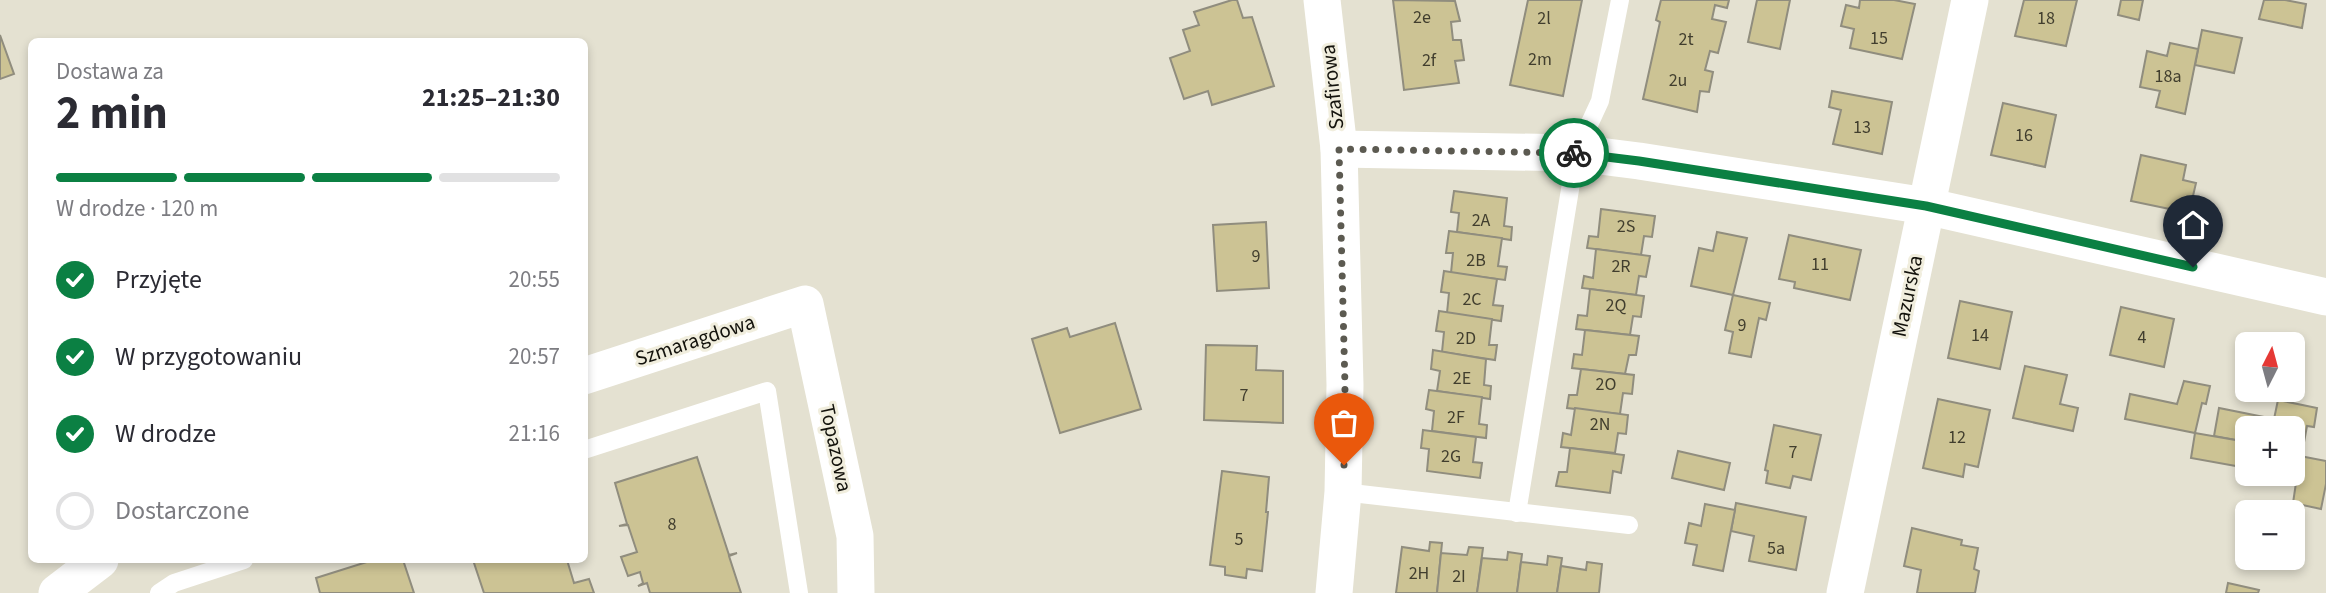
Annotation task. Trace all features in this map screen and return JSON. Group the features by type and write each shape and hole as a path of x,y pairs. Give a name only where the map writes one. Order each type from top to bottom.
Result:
{"street":[{"name":"Szafirowa","path":"1322,0 1339,149 1345,386 1343,492 1334,593"},
{"name":"Mazurska","path":"1845,593 1970,0"},
{"path":"1339,149 1576,153 1926,206 2326,297"},
{"name":"Szmaragdowa","path":"588,375 805,304"},
{"name":"Topazowa","path":"805,304 855,536 856,593"},
{"path":"57,593 96,563"}],"lane":[{"path":"1517,513 1576,153 1600,101 1620,0"},
{"path":"588,449 767,391 799,593"},
{"path":"1343,492 1629,526"},
{"path":"159,593 174,583 235,563"}],"building":[{"path":"1237,0 1243,18 1252,17 1274,86 1212,105 1208,91 1184,99 1170,58 1190,51 1183,30 1199,25 1194,12"},
{"path":"1393,0 1455,1 1460,21 1451,22 1453,40 1461,40 1464,60 1455,61 1459,83 1404,90"},
{"path":"1528,0 1582,0 1563,96 1510,85"},
{"path":"1661,0 1729,0 1727,8 1715,5 1712,19 1726,22 1718,53 1710,51 1705,70 1713,72 1709,92 1700,91 1697,112 1643,99 1660,22 1656,20"},
{"path":"1757,0 1790,0 1780,49 1748,42"},
{"path":"1860,0 1894,0 1915,4 1902,59 1850,48 1854,29 1841,26 1846,5 1859,8"},
{"path":"2024,0 2077,0 2066,46 2015,36"},
{"path":"2121,0 2143,0 2139,20 2118,15"},
{"path":"2264,0 2306,4 2302,28 2259,19"},
{"path":"2202,30 2242,38 2234,73 2195,65"},
{"path":"0,35 14,74 0,79"},
{"path":"2170,43 2198,49 2185,114 2156,107 2160,91 2140,87 2147,51 2167,56"},
{"path":"1832,91 1892,102 1882,154 1833,144 1841,110 1829,107"},
{"path":"2003,103 2056,115 2045,167 1991,155"},
{"path":"2141,155 2186,165 2183,180 2196,183 2189,213 2131,201"},
{"path":"1454,191 1507,198 1504,226 1512,227 1511,240 1457,232 1459,213 1451,212"},
{"path":"1601,209 1655,216 1652,237 1644,236 1641,255 1587,248 1589,236 1598,237"},
{"path":"1266,222 1269,288 1217,291 1213,225"},
{"path":"1449,231 1502,238 1498,266 1507,267 1505,280 1451,273 1453,253 1446,253"},
{"path":"1717,232 1747,238 1733,295 1691,286 1699,248 1713,251"},
{"path":"1789,235 1861,250 1850,300 1794,288 1795,282 1779,279"},
{"path":"1596,249 1650,256 1646,277 1639,276 1636,295 1582,288 1584,276 1593,278"},
{"path":"1444,271 1497,279 1493,305 1503,306 1501,321 1447,313 1449,293 1441,292"},
{"path":"1590,289 1644,296 1641,317 1633,316 1630,335 1576,329 1578,315 1587,316"},
{"path":"1733,295 1770,303 1766,320 1759,318 1751,357 1729,353 1733,332 1725,330"},
{"path":"1960,301 2012,312 2000,369 1948,358"},
{"path":"2121,307 2174,319 2164,367 2110,355"},
{"path":"1439,311 1492,319 1489,345 1497,345 1495,360 1442,352 1444,332 1436,331"},
{"path":"1115,323 1141,409 1060,433 1032,339 1067,328 1070,337"},
{"path":"1585,330 1639,336 1636,355 1629,355 1625,374 1572,368 1574,354 1582,355"},
{"path":"1206,345 1257,346 1256,370 1283,371 1283,423 1204,420"},
{"path":"1433,350 1486,359 1484,385 1491,386 1490,399 1437,391 1440,371 1431,369"},
{"path":"2025,366 2067,375 2060,404 2078,408 2073,431 2013,418"},
{"path":"1581,369 1634,375 1632,394 1623,393 1620,414 1567,408 1569,395 1577,395"},
{"path":"2184,381 2210,386 2206,404 2202,403 2195,433 2125,419 2130,394 2177,404"},
{"path":"1429,390 1482,397 1479,424 1487,425 1486,438 1432,431 1434,411 1426,409"},
{"path":"1938,399 1990,410 1978,467 1965,464 1963,477 1923,468"},
{"path":"2278,402 2317,408 2314,427 2307,426 2305,437 2305,416 2275,416"},
{"path":"1575,408 1628,415 1626,434 1618,433 1615,453 1561,447 1563,433 1571,435"},
{"path":"2219,408 2259,416 2235,416 2235,440 2214,436"},
{"path":"1774,425 1821,435 1811,480 1793,476 1790,488 1766,483 1768,471 1765,470"},
{"path":"1423,430 1476,437 1473,462 1482,463 1480,478 1427,471 1429,449 1421,448"},
{"path":"2195,433 2235,440 2235,466 2191,458"},
{"path":"1570,448 1624,455 1621,473 1613,471 1610,493 1556,486 1559,472 1567,472"},
{"path":"1678,451 1730,463 1724,490 1672,478"},
{"path":"697,457 729,555 737,553 729,556 741,593 650,593 647,583 638,586 643,583 640,572 628,576 621,557 637,552 628,525 619,526 627,524 615,483"},
{"path":"2305,457 2326,461 2326,484 2321,509 2305,506 2305,500 2293,500 2296,486 2305,486"},
{"path":"1222,471 1269,477 1262,571 1247,569 1246,578 1225,575 1225,567 1210,565"},
{"path":"1736,503 1806,517 1796,570 1749,561 1754,536 1731,531"},
{"path":"1705,504 1735,510 1723,571 1693,565 1697,545 1685,543 1689,523 1701,526"},
{"path":"1912,528 1962,540 1961,545 1978,548 1974,569 1979,571 1975,593 1917,593 1921,570 1904,566"},
{"path":"1430,542 1442,543 1437,593 1396,593 1402,547 1429,551"},
{"path":"1469,547 1483,548 1477,593 1437,593 1441,553 1467,555"},
{"path":"1508,552 1522,554 1517,593 1477,593 1482,558 1507,560"},
{"path":"1548,556 1562,558 1557,593 1517,593 1521,562 1547,565"},
{"path":"1587,562 1602,564 1599,593 1557,593 1561,566 1586,570"},
{"path":"364,563 404,563 414,593 320,593 316,578"},
{"path":"474,563 568,563 574,583 589,579 594,593 484,593"},
{"path":"2228,583 2259,590 2258,593 2226,593"}],"way so far":[{"path":"1344,465 1345,386 1339,149 1574,153"}],"route":[{"path":"1574,153 1926,206 2193,267"}]}
